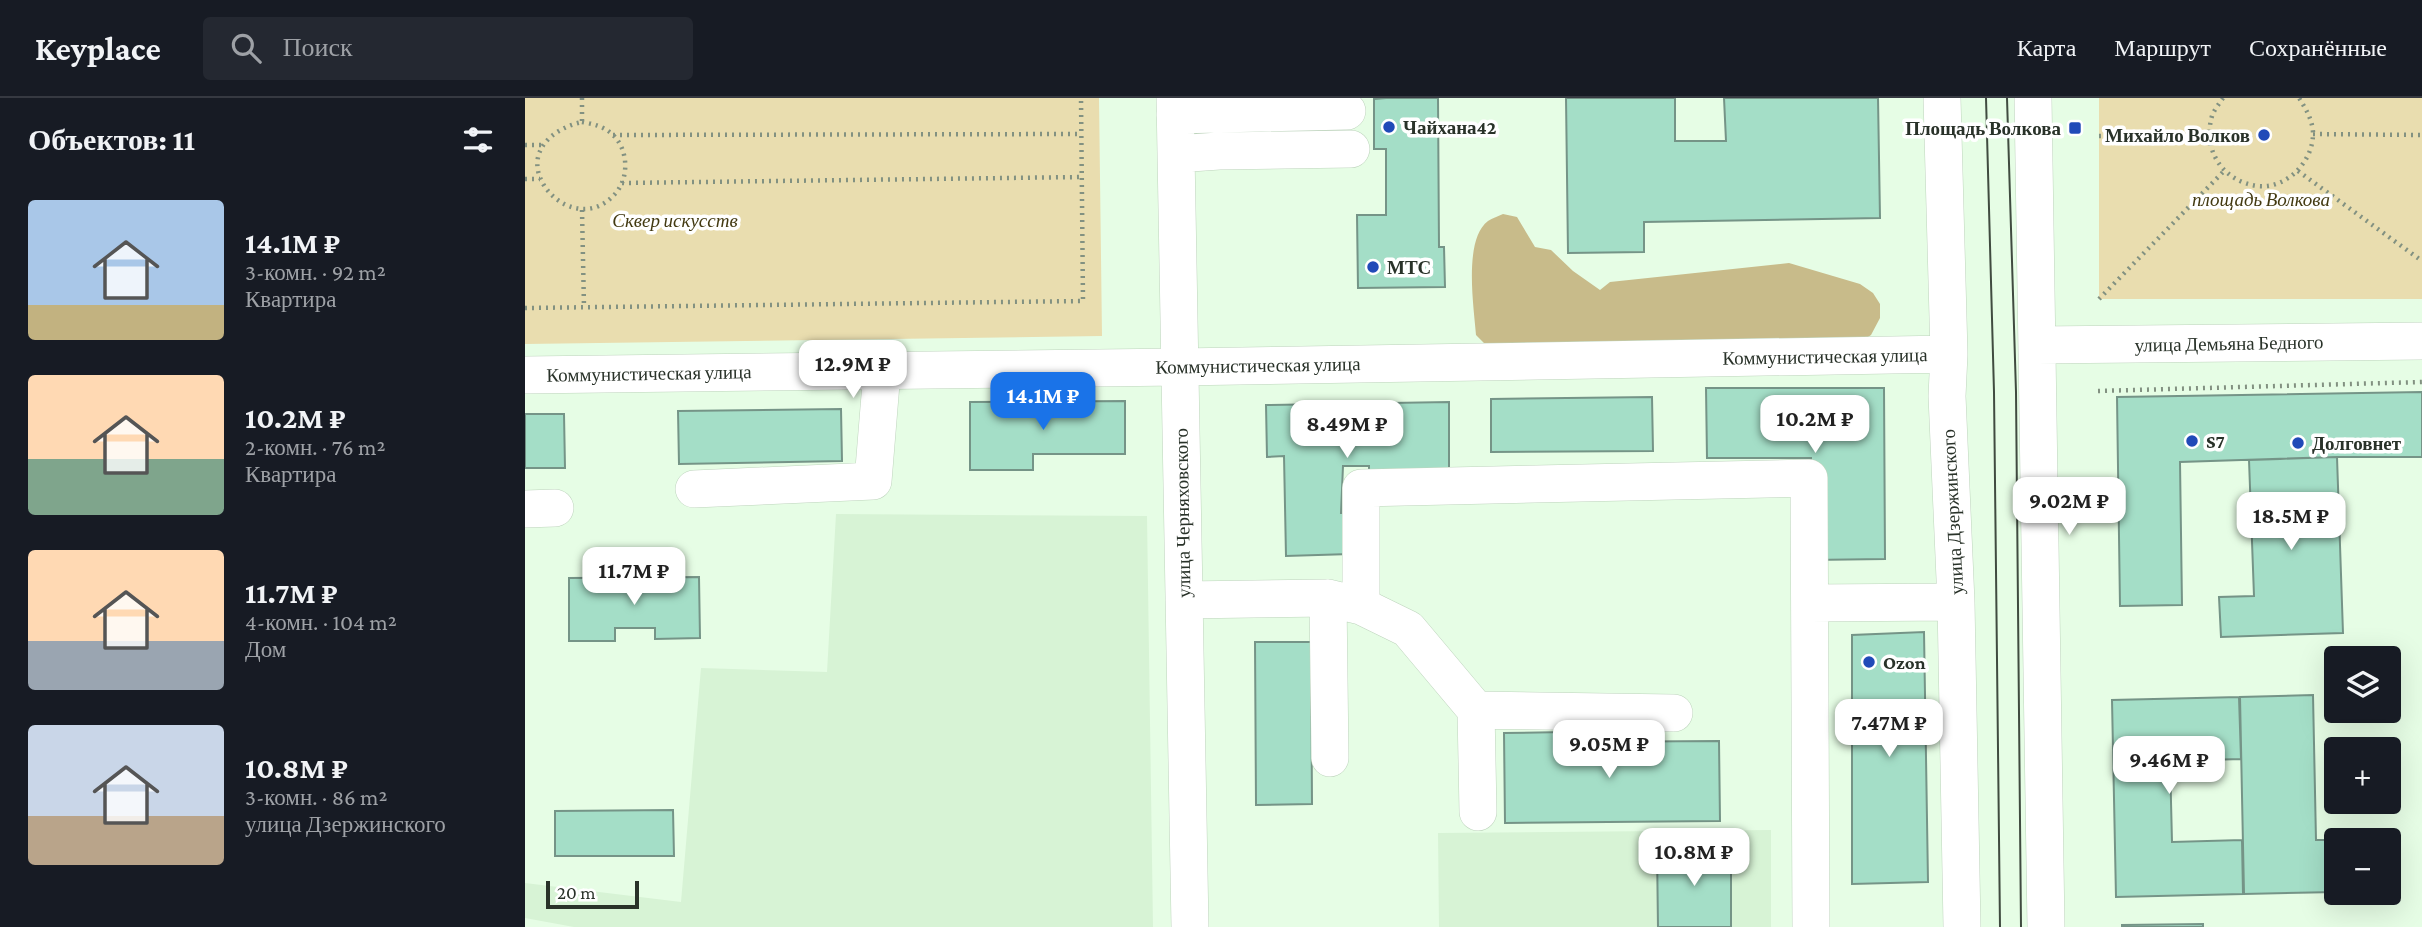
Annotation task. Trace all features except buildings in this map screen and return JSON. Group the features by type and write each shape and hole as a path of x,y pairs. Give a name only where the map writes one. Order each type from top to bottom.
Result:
{"street":[{"name":"улица Дзержинского","path":"1941,98 1949,354 1947,396 1956,602 1962,927"},
{"path":"2033,98 2046,927"},
{"path":"1175,107 1347,111"},
{"name":"улица Черняховского","path":"1175,107 1191,927"},
{"path":"1176,154 1350,149"},
{"name":"улица Демьяна Бедного","path":"2037,345 2422,341"},
{"name":"Коммунистическая улица","path":"525,375 1949,354"},
{"path":"694,489 873,481 882,371"},
{"path":"1330,758 1344,602 1361,488 1809,478 1811,927"},
{"path":"1184,600 1344,602 1408,629 1476,710 1478,812"},
{"path":"1810,603 1956,602"},
{"path":"1476,710 1674,713"}],"path":[{"path":"582,98 582,122"},
{"path":"525,308 1083,302 1081,98"},
{"path":"2223,98 2212,114 2208,134 2212,154 2224,171 2241,182 2261,186 2281,182 2298,171 2309,154 2313,134 2309,114 2299,98"},
{"path":"582,122 599,125 613,135 622,149 626,166 622,183 613,197 599,206 582,210 565,206 551,197 540,179 538,163 542,145 551,135 565,125 582,122"},
{"path":"613,135 1081,134"},
{"path":"2099,136 2208,134"},
{"path":"2313,134 2422,135"},
{"path":"525,145 542,145"},
{"path":"2099,299 2224,171"},
{"path":"2298,171 2422,261"},
{"path":"622,183 1082,177"},
{"path":"525,179 540,179"},
{"path":"582,210 584,307"},
{"path":"2098,391 2422,382"}],"shaded area":[{"path":"1503,214 1517,217 1535,247 1551,250 1573,271 1600,290 1610,282 1789,263 1860,284 1873,293 1880,304 1880,318 1871,335 1859,343 1485,344 1476,335 1472,292 1475,243 1480,230 1488,221"},
{"path":"836,514 1147,516 1153,927 574,927 525,918 525,883 681,902 701,668 827,672"},
{"path":"1771,830 1771,927 1439,927 1438,833"}],"green space":[{"name":"Сквер искусств","path":"525,98 1099,98 1102,336 525,344"},
{"name":"площадь Волкова","path":"2099,98 2422,98 2422,299 2099,299"}],"tram line":[{"path":"1986,98 1994,392 2000,927"},
{"path":"2007,98 2016,392 2021,927"}],"place":[{"name":"Чайхана42","path":"1389,127"},
{"name":"Площадь Волкова","path":"2075,128"},
{"name":"Михайло Волков","path":"2264,135"},
{"name":"МТС","path":"1373,267"},
{"name":"S7","path":"2192,441"},
{"name":"Долговнет","path":"2298,443"},
{"name":"Ozon","path":"1869,662"}]}
